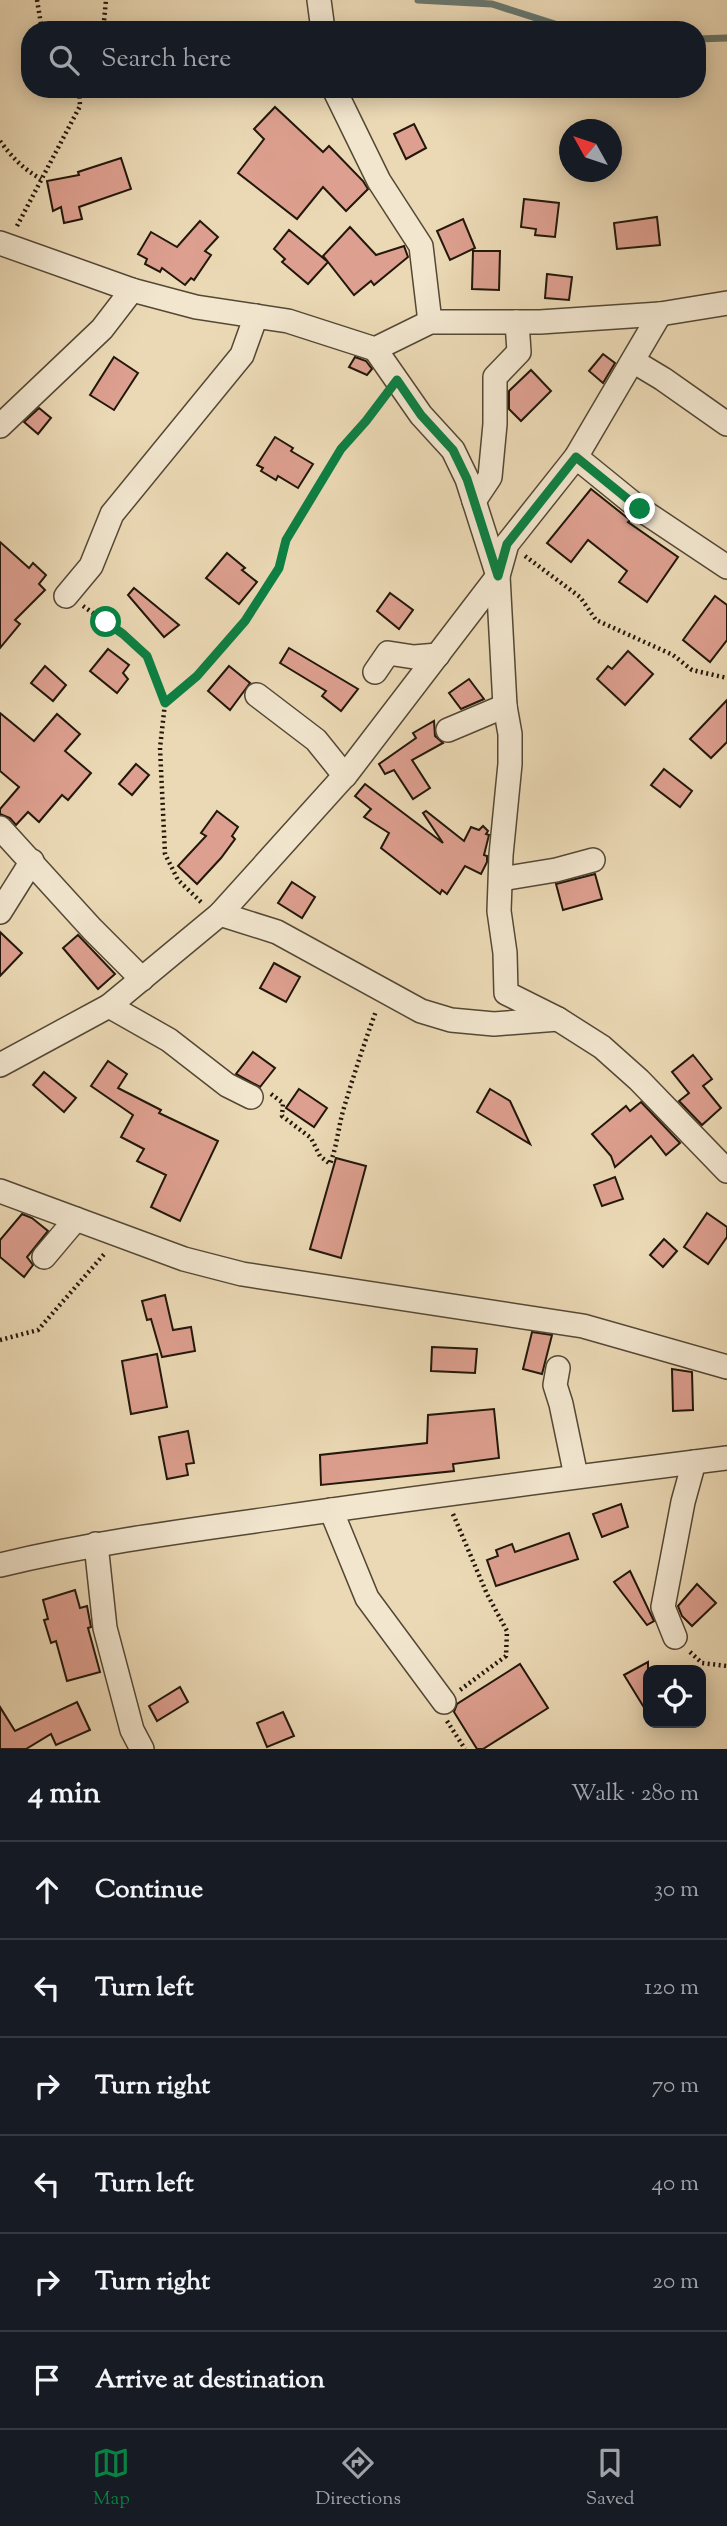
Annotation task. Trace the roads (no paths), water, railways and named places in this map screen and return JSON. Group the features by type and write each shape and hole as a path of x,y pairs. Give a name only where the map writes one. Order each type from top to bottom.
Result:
{"street":[{"path":"319,0 322,21"},
{"path":"338,98 380,181 421,246 430,322"},
{"path":"4,244 132,290 196,307 288,321 375,349 421,415 453,450 474,501 498,576 505,706 510,734 499,911 505,953 506,993 558,1019 602,1047 639,1080 727,1171"},
{"path":"0,426 102,329 132,290"},
{"path":"375,349 430,322 517,322 660,313 727,303"},
{"path":"0,1065 109,1006 142,979 218,915 345,776 498,576 507,544 576,457 660,313"},
{"path":"66,596 91,566 112,514 242,355 256,316"},
{"path":"474,501 490,477 495,424 495,377 519,352 517,322"},
{"path":"633,361 727,424"},
{"path":"576,457 640,509 727,567"},
{"path":"375,672 388,653 414,657 438,655"},
{"path":"257,695 316,740 345,776"},
{"path":"448,730 505,706"},
{"path":"0,828 92,929 142,979"},
{"path":"501,878 556,870 593,860"},
{"path":"0,912 32,861"},
{"path":"218,915 278,932 421,1011 451,1020 494,1024 558,1019"},
{"path":"109,1006 169,1040 227,1085 251,1097"},
{"path":"0,1191 184,1259 242,1274 583,1326 727,1367"},
{"path":"44,1257 76,1219"},
{"path":"558,1368 555,1385 576,1476"},
{"path":"0,1565 96,1544 446,1493 727,1458"},
{"path":"675,1637 663,1607 683,1502 694,1462"},
{"path":"331,1510 367,1598 444,1702"},
{"path":"96,1544 105,1628 132,1730 142,1749"}],"waterway":[{"path":"418,0 492,4 545,21"},
{"path":"706,39 727,38"}]}
